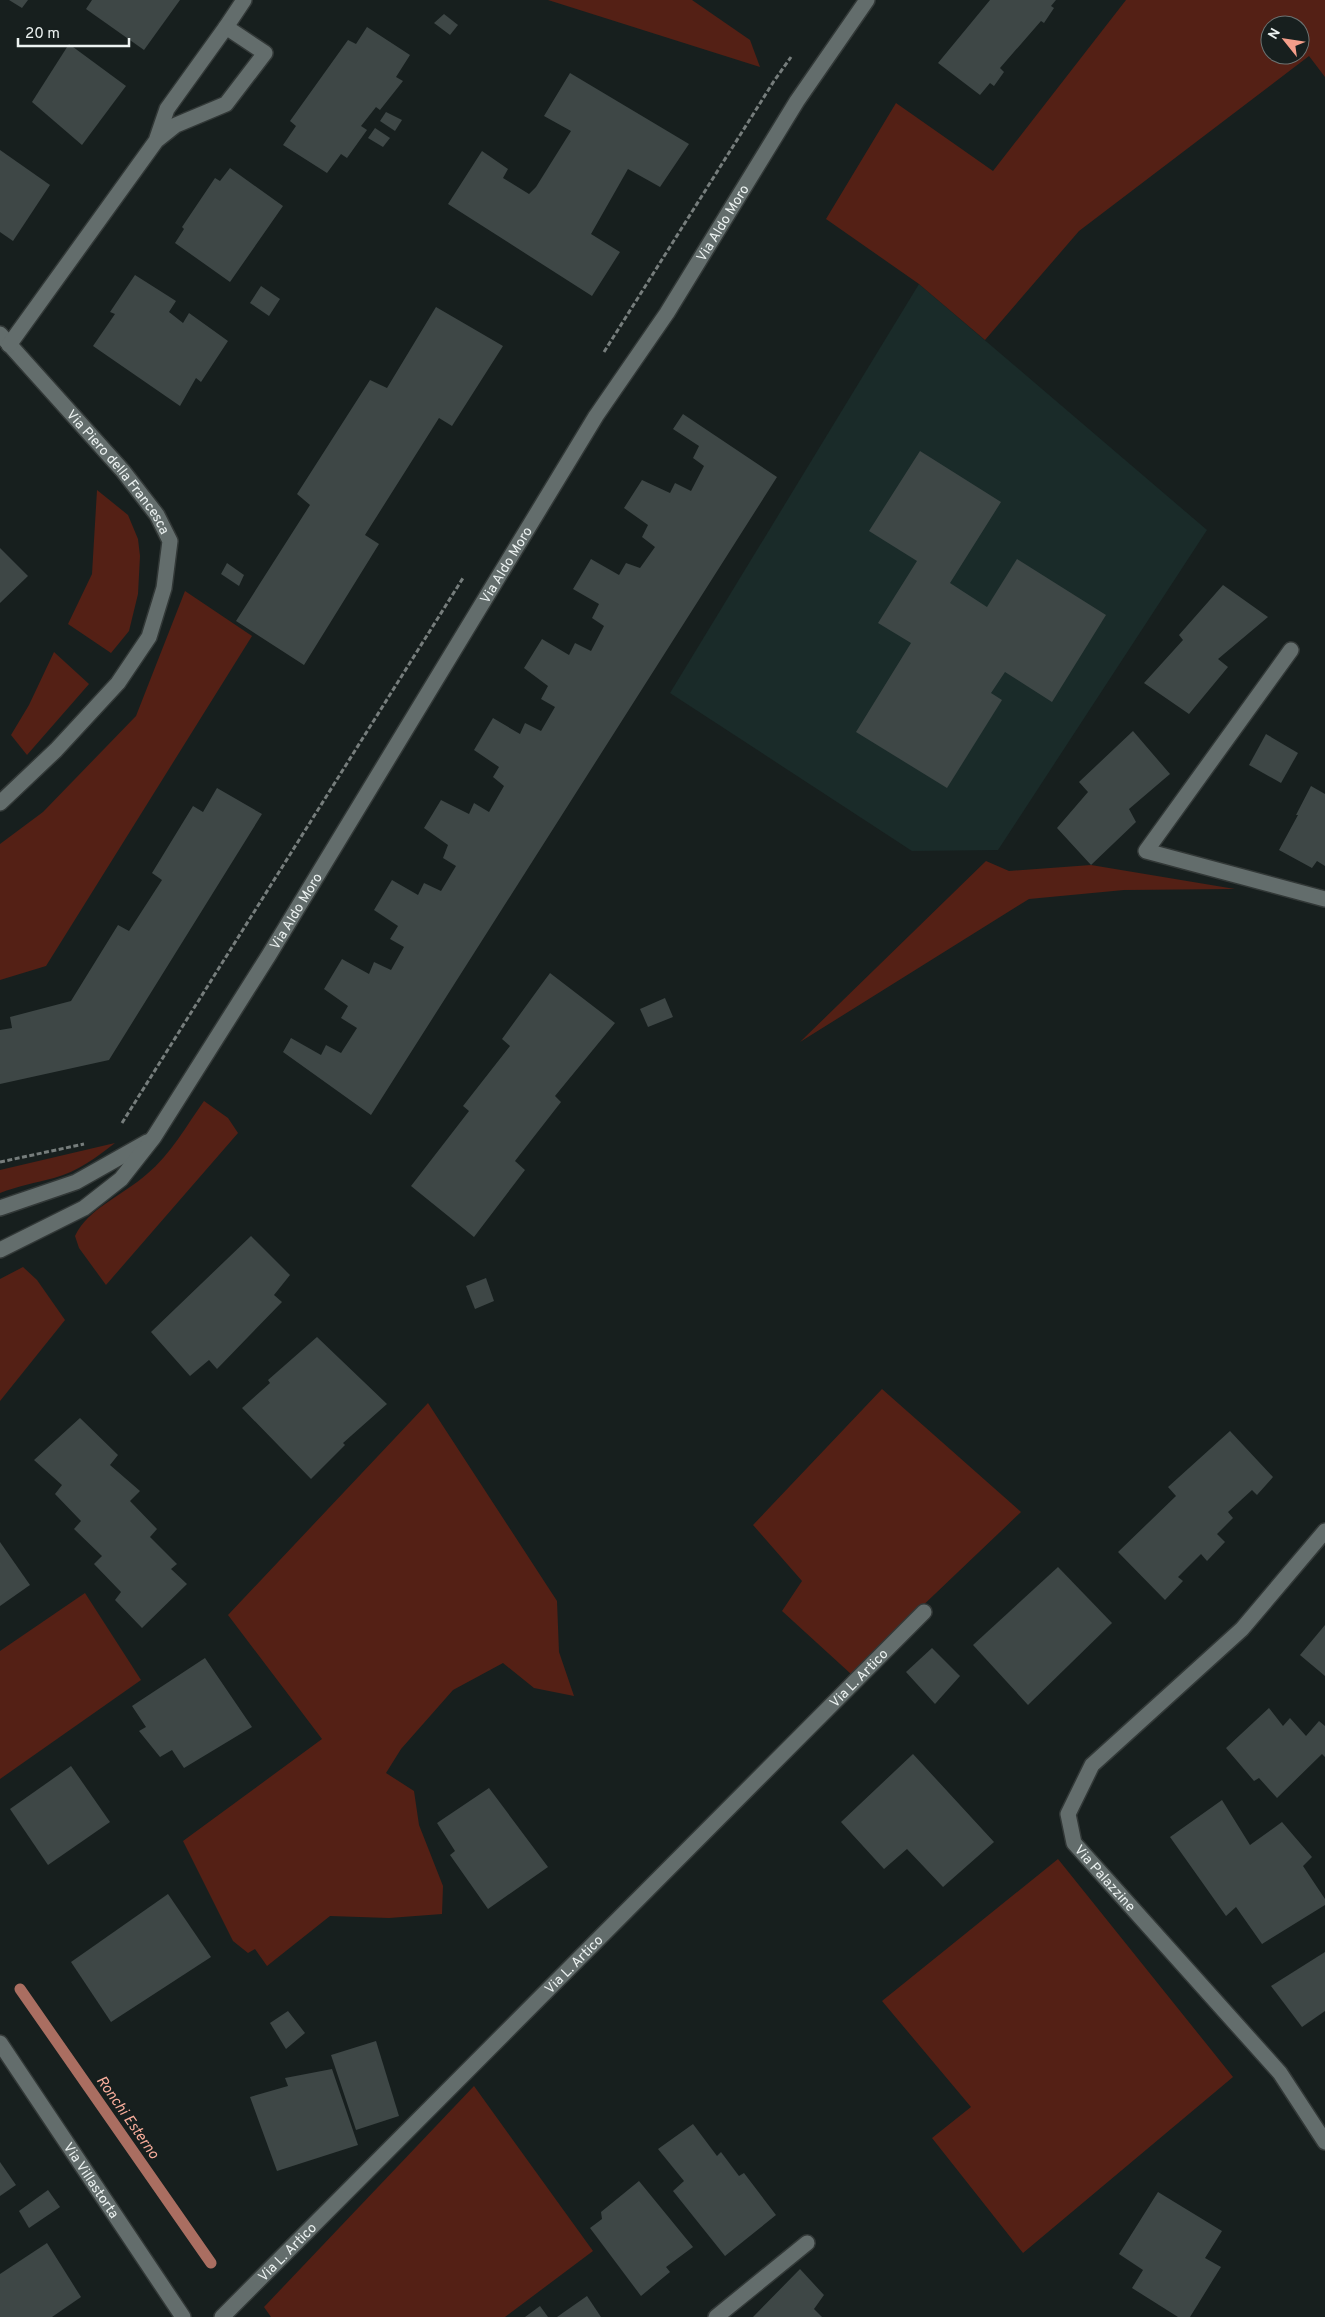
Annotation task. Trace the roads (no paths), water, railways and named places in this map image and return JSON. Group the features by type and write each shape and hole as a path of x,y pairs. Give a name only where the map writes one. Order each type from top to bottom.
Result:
{"street":[{"name":"Via Piero della Francesca","path":"156,141 167,109 244,0"},
{"name":"Via Aldo Moro","path":"0,1250 84,1208 121,1179 154,1137 264,963 596,416 667,313 798,101 867,0"},
{"name":"Via Piero della Francesca","path":"0,803 56,750 118,683 150,637 164,588 170,541 157,515 123,471 5,339 156,141 176,125 226,104 265,53 226,27"},
{"path":"1291,650 1146,851 1325,899"},
{"name":"Via Aldo Moro","path":"0,1208 76,1182 154,1137"},
{"name":"Via Palazzine","path":"1325,1531 1242,1629 1092,1765 1068,1814 1074,1843 1280,2073 1325,2142"},
{"name":"Via L. Artico","path":"222,2317 924,1612"},
{"name":"Via Villastorta","path":"0,2043 183,2317"},
{"path":"716,2317 807,2244"}],"waterway":[{"name":"Ronchi Esterno","path":"20,1989 211,2263"}]}
